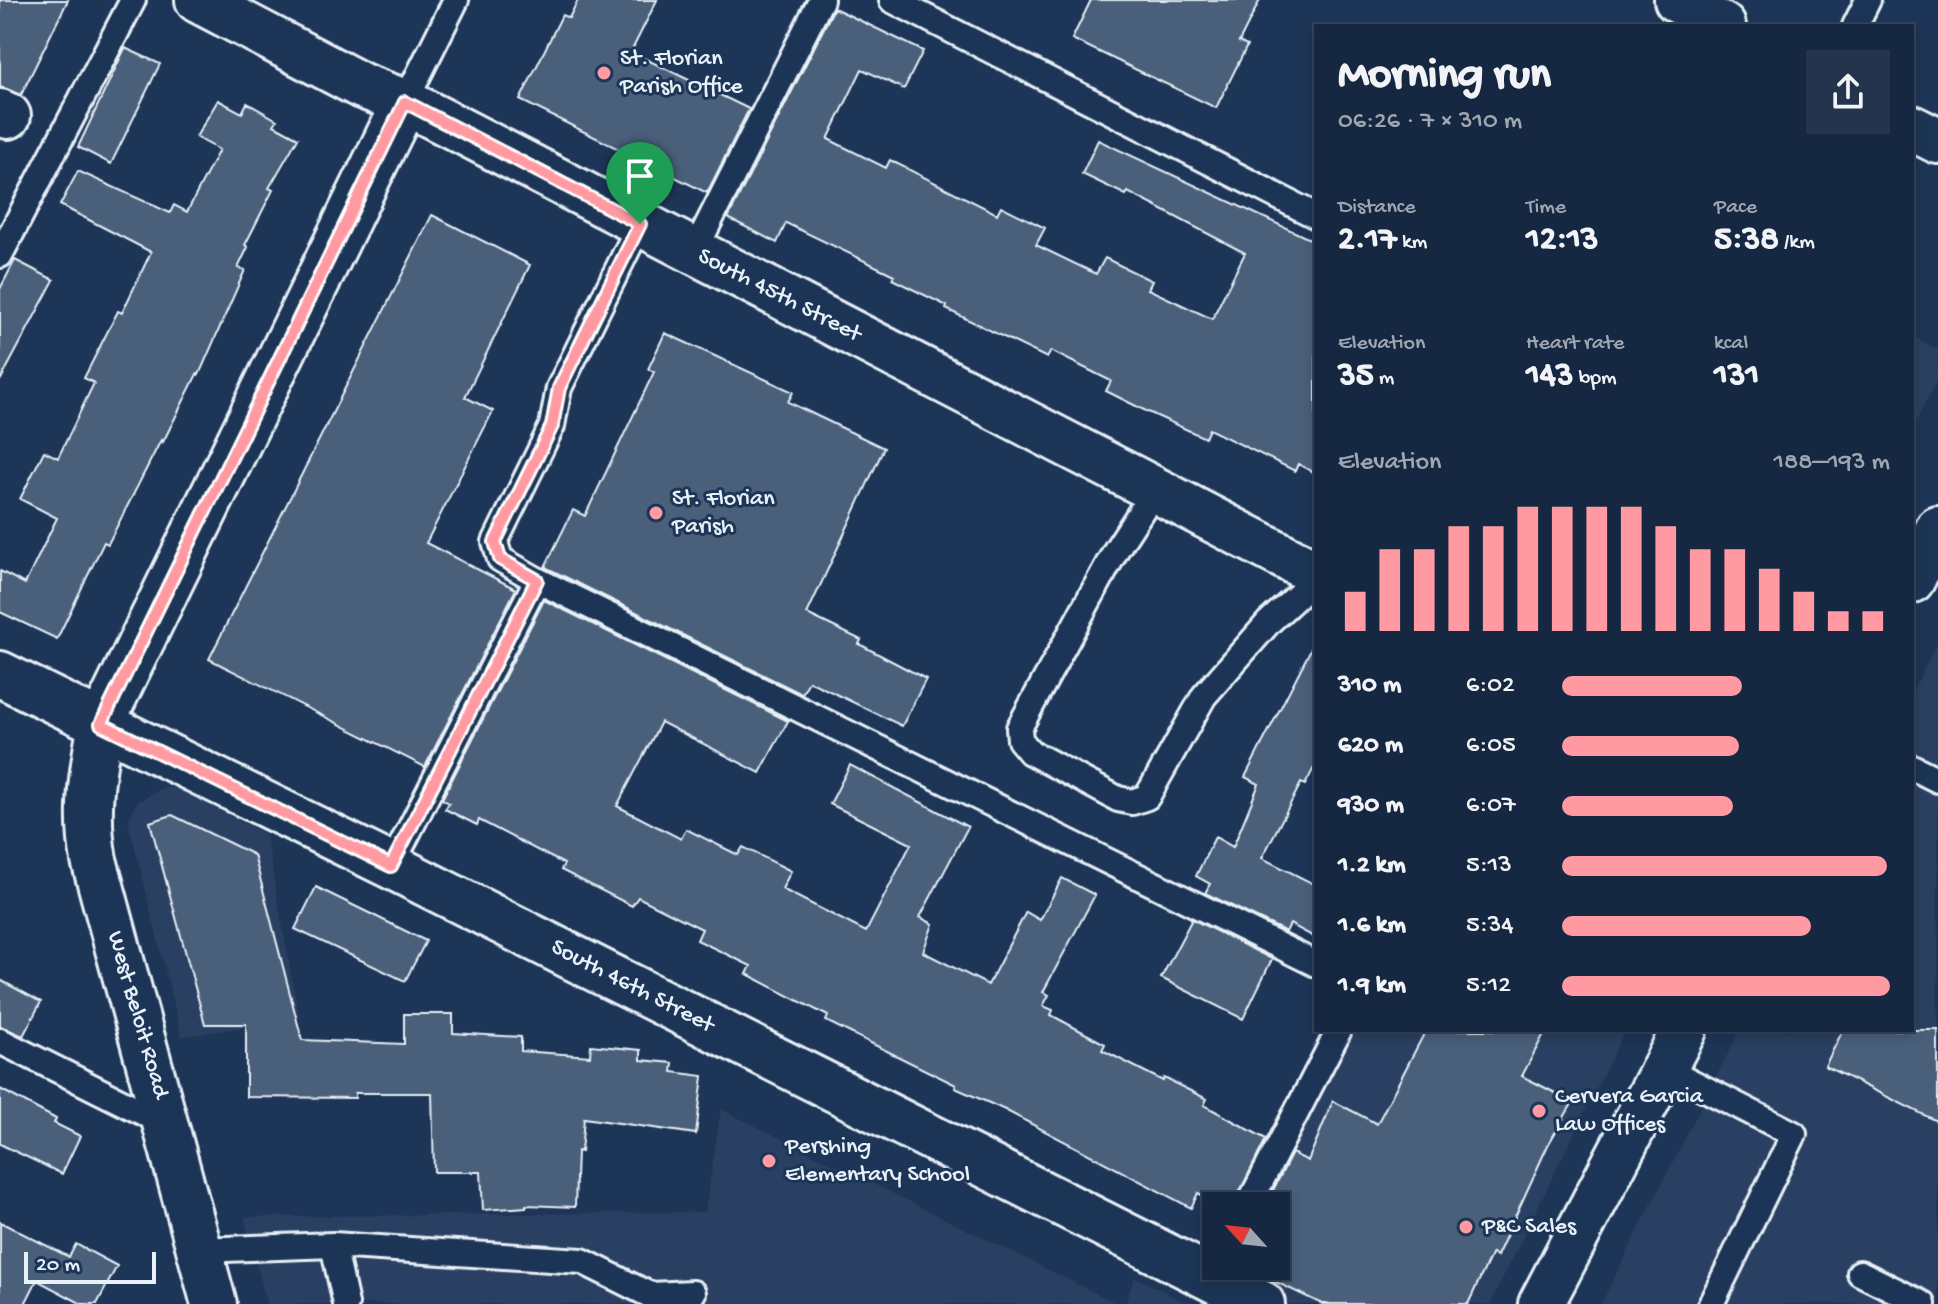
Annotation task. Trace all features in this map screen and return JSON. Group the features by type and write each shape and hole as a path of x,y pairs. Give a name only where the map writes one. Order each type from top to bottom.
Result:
{"street":[{"name":"South 45th Street","path":"198,0 362,86 405,102 1314,572"},
{"path":"1677,0 1719,24"},
{"name":"West Beloit Road","path":"214,1304 89,833 87,811 101,724 405,102"},
{"path":"1914,129 1938,141"},
{"name":"South 46th Street","path":"0,674 1202,1266"},
{"path":"1541,1304 1683,1032"},
{"name":"South 46th Street","path":"1226,1280 1262,1304"}],"lane":[{"path":"0,255 133,0"},
{"path":"405,102 456,0"},
{"path":"694,252 821,0"},
{"path":"892,0 1314,215"},
{"path":"1856,24 1868,0"},
{"path":"640,224 559,388 552,426 495,542 500,559 1314,963"},
{"path":"1155,490 1116,550 1019,728 1020,740 1030,752 1118,799 1132,802 1147,797 1204,696 1269,622 1314,581"},
{"path":"391,866 537,580"},
{"path":"1914,768 1938,780"},
{"path":"1255,1192 1338,1032"},
{"path":"0,1041 168,1125"},
{"path":"1664,1068 1794,1134 1711,1304"},
{"path":"200,1250 333,1245 582,1261 654,1300 693,1293"},
{"path":"333,1245 345,1298 366,1304"},
{"path":"1860,1273 1923,1304"}],"shaded area":[{"path":"1914,337 1938,350 1938,378 1914,425"},
{"path":"1938,641 1938,1304 1601,1304 1739,1032 1914,1032 1914,688"},
{"path":"164,787 178,789 266,835 299,1018 182,1037 128,820 137,802"},
{"path":"1343,1032 1624,1032 1490,1304 1289,1304 1244,1280 1290,1280 1290,1192 1262,1192"},
{"name":"Pershing Elementary School","path":"721,1109 1118,1304 267,1304 244,1217 705,1212"},
{"path":"1135,1277 1189,1304 1125,1304"}],"building":[{"path":"0,0 68,0 21,95 0,87"},
{"name":"St. Florian Parish Office","path":"578,0 657,0 631,52 749,109 707,193 520,100 562,15 569,18"},
{"path":"1091,0 1260,0 1239,42 1247,46 1216,108 1072,39"},
{"path":"834,8 923,51 904,89 862,69 828,139 886,168 890,160 997,214 1001,206 1045,228 1036,245 1096,274 1105,258 1152,281 1148,289 1212,319 1245,253 1128,192 1126,195 1082,174 1098,140 1314,241 1314,473 1298,464 1295,471 1209,429 1205,438 1146,411 1106,391 1111,381 1051,351 1047,358 946,309 947,306 892,279 894,275 786,223 777,243 728,218"},
{"path":"125,48 160,64 111,164 78,147"},
{"path":"218,100 242,113 247,103 277,120 274,125 298,138 269,188 273,190 245,245 248,247 238,268 245,270 199,375 163,442 161,440 108,544 104,542 57,639 0,612 0,571 25,584 57,518 20,499 44,451 58,458 94,383 84,378 118,311 122,313 151,252 60,205 78,171 170,213 174,205 187,212 219,150 196,137"},
{"path":"432,215 530,265 465,397 493,411 426,543 516,589 425,767 209,659"},
{"path":"15,260 54,280 0,381 0,289"},
{"name":"St. Florian Parish","path":"665,333 793,392 788,402 884,448 807,614 861,640 859,644 926,679 902,726 809,681 802,694 545,567 573,510 585,516 654,372 648,369"},
{"path":"544,600 788,721 760,773 661,722 617,806 681,839 686,829 738,855 743,847 791,871 782,889 866,932 911,844 830,804 850,765 968,827 920,917 933,924 923,952 988,985 1026,912 1040,920 1062,878 1095,895 1043,992 1049,995 1043,1006 1053,1010 1051,1015 1105,1044 1102,1050 1207,1099 1204,1105 1266,1139 1240,1192 1198,1193 1191,1208 826,1021 828,1016 747,974 751,966 697,940 702,929 638,897 632,906 561,870 564,864 479,820 477,825 445,809 449,803 442,799"},
{"path":"1314,643 1314,768 1305,785 1301,783 1262,858 1314,884 1314,937 1290,924 1286,932 1205,893 1210,884 1196,876 1215,837 1233,847 1259,784 1245,777"},
{"path":"172,815 254,855 302,1040 404,1044 404,1014 453,1014 453,1033 521,1037 521,1051 590,1056 591,1045 641,1050 641,1060 673,1063 672,1072 703,1076 696,1134 584,1118 581,1152 577,1151 575,1207 526,1205 483,1210 481,1172 434,1172 432,1093 355,1093 355,1098 246,1097 246,1024 205,1024 150,822"},
{"path":"316,887 426,941 405,981 295,929"},
{"path":"1192,919 1272,959 1243,1019 1161,978"},
{"path":"0,980 41,1002 23,1036 0,1026"},
{"path":"1938,1030 1938,1122 1825,1066 1842,1032"},
{"path":"1425,1032 1545,1032 1522,1076 1573,1102 1548,1145 1497,1256 1492,1253 1468,1304 1322,1304 1272,1280 1290,1280 1290,1192 1272,1192 1292,1153 1308,1161 1333,1101 1377,1124"},
{"path":"0,1089 56,1119 54,1123 80,1136 62,1174 0,1144"},
{"path":"0,1222 69,1257 76,1244 117,1266 97,1304 82,1304 37,1280 25,1304 0,1304"}],"place":[{"name":"St. Florian Parish Office","path":"604,73"},
{"name":"St. Florian Parish","path":"656,513"},
{"name":"Cervera Garcia Law Offices","path":"1539,1111"},
{"name":"Pershing Elementary School","path":"769,1161"},
{"name":"P&C Sales","path":"1466,1227"}],"route":[{"path":"405,102 640,224 559,388 552,426 495,542 500,559 537,580 391,866 101,724 405,102"}]}
